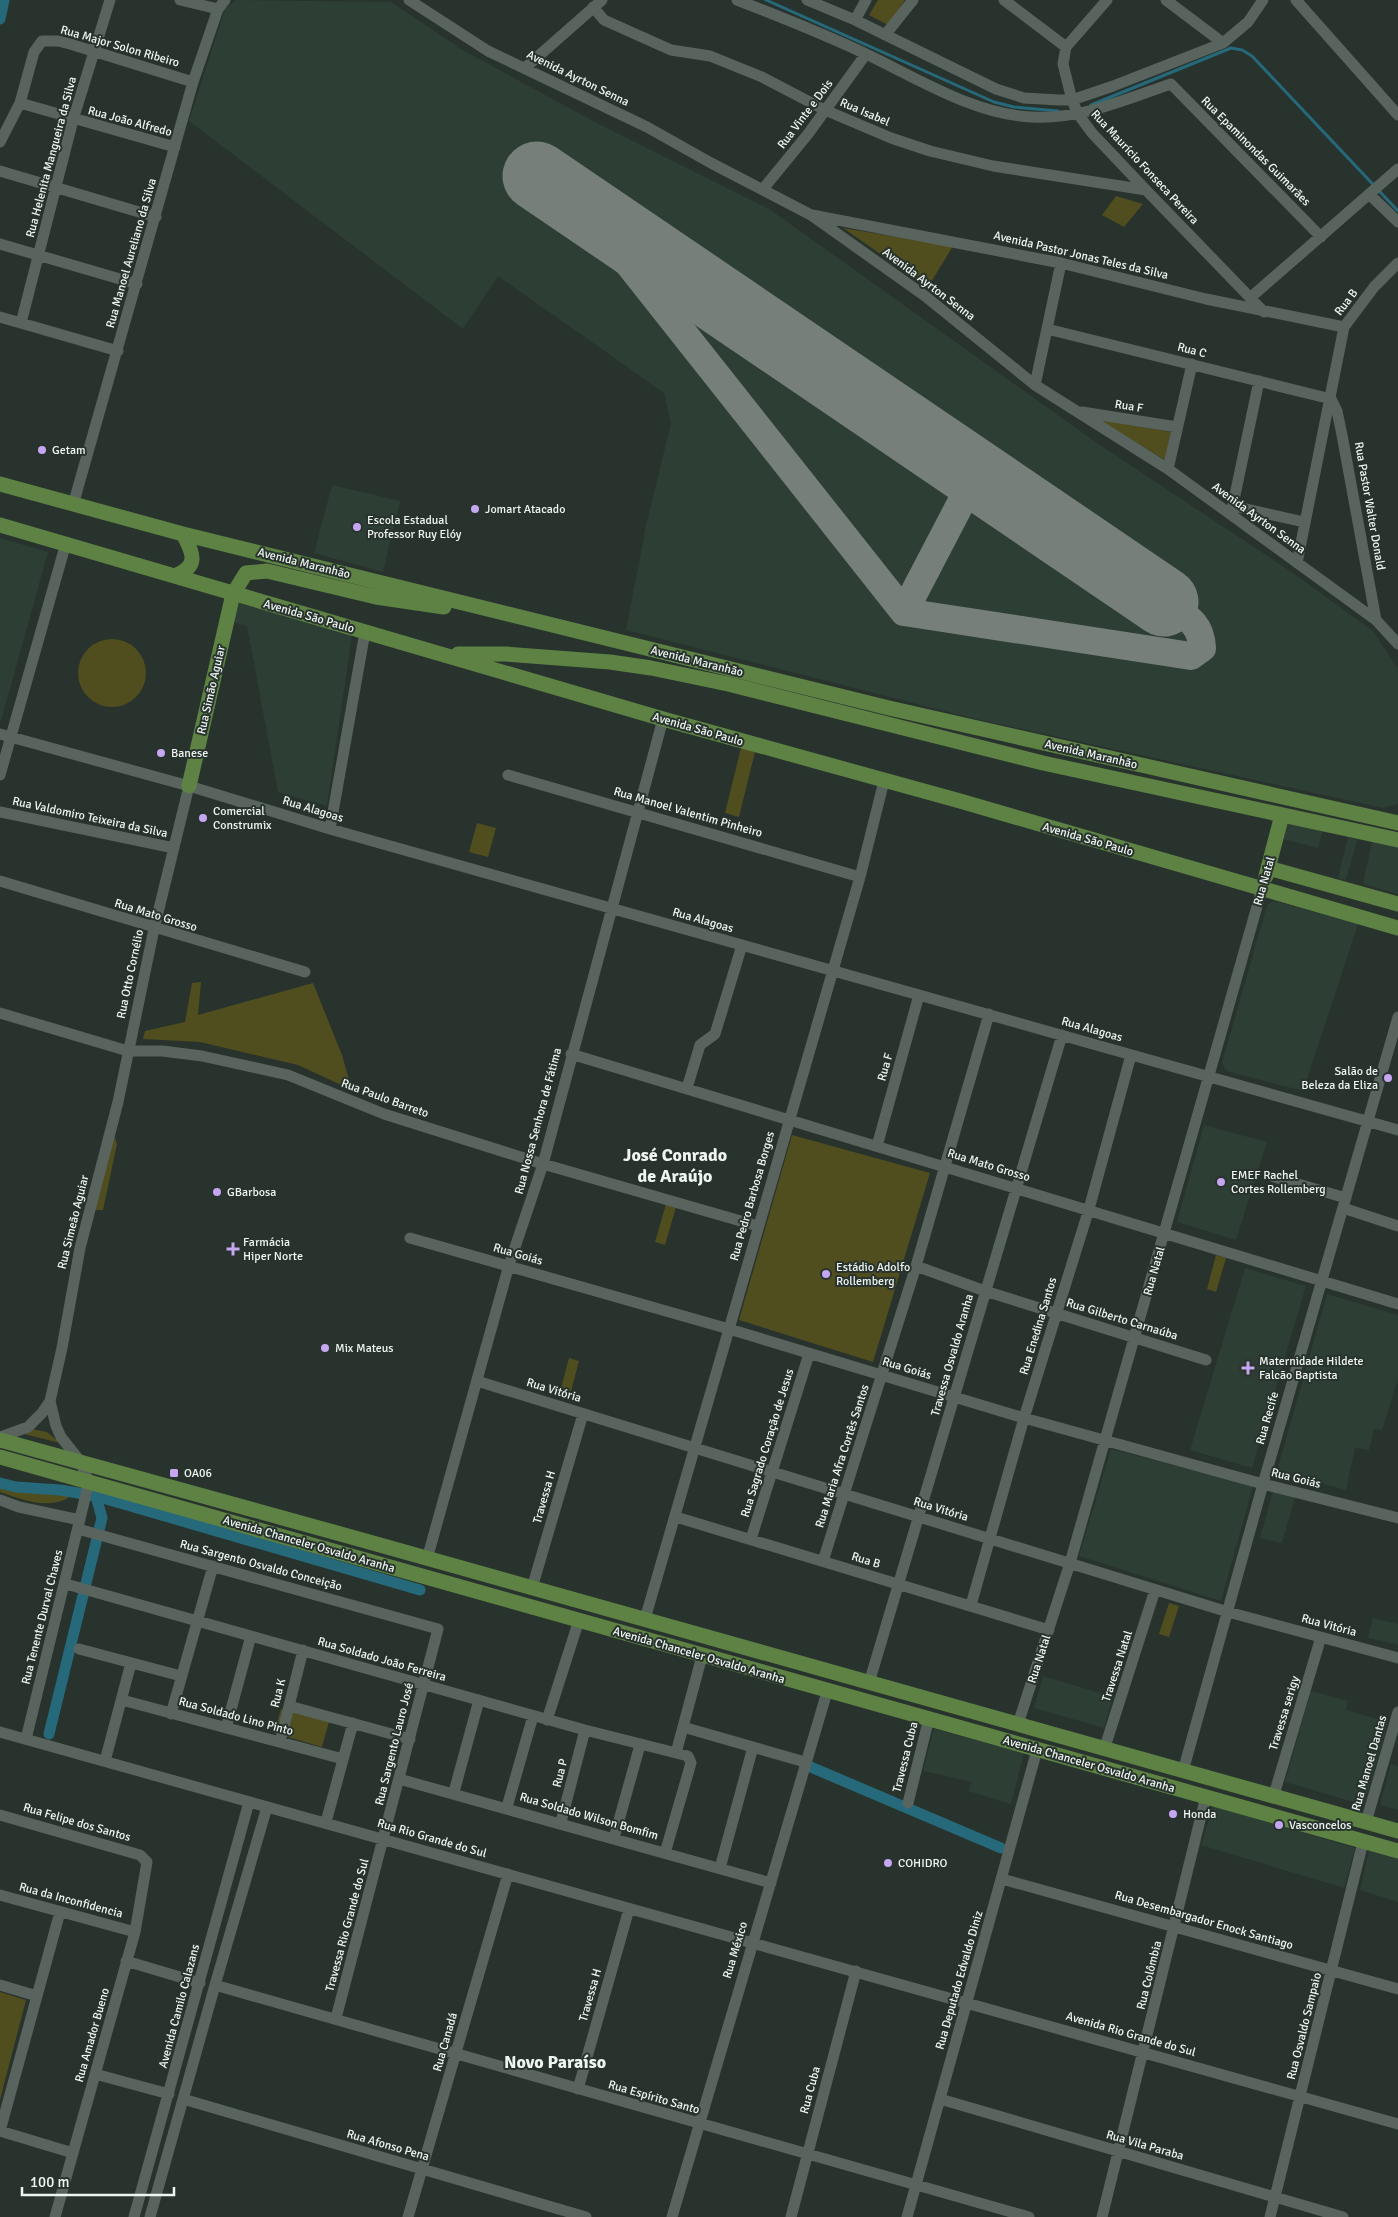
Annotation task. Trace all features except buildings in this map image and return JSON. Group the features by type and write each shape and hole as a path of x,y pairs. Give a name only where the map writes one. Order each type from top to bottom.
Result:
{"main road":[{"name":"Avenida Maranhão","path":"0,484 183,534 889,708 1398,823"},
{"name":"Avenida São Paulo","path":"0,525 663,719 1398,928"},
{"path":"174,576 187,570 192,562 191,549 183,534"},
{"path":"232,594 246,573 263,570 376,597 501,612"},
{"name":"Rua Simão Aguiar","path":"189,786 232,594"},
{"name":"Avenida Maranhão","path":"441,654 505,654 610,662 651,668 728,684 1072,769 1398,840"},
{"path":"1072,769 1075,750"},
{"name":"Rua Natal","path":"1262,889 1282,815"},
{"path":"1268,868 1398,904"},
{"name":"Avenida Chanceler Osvaldo Aranha","path":"0,1438 1018,1724 1273,1798 1398,1831"},
{"name":"Avenida Chanceler Osvaldo Aranha","path":"0,1457 89,1486 579,1620 827,1692 929,1718 1398,1851"}],"street":[{"name":"Rua Helenita Mangueira da Silva","path":"21,323 57,189 73,120 110,0"},
{"path":"180,0 221,5"},
{"name":"Avenida Ayrton Senna","path":"409,0 488,51 647,127 810,215 925,296 1035,385 1232,510 1297,563 1376,620 1398,644"},
{"path":"737,0 866,54 944,92 1000,112 1033,118 1078,114"},
{"path":"807,0 855,20 996,89 1024,98 1072,100 1144,75 1223,42 1248,22 1263,0"},
{"path":"855,20 866,0"},
{"path":"885,35 913,0"},
{"path":"1004,0 1066,47 1107,0"},
{"path":"1166,0 1223,42"},
{"path":"1296,0 1398,115"},
{"path":"526,68 597,4"},
{"name":"Rua Isabel","path":"597,4 604,20 671,50 719,59 762,77 825,110 890,138 930,151 993,166 1146,190"},
{"name":"Rua Manoel Aureliano da Silva","path":"73,505 194,82 221,5"},
{"name":"Rua Major Solon Ribeiro","path":"20,103 34,52 39,42 58,41 194,82"},
{"name":"Rua Maurício Fonseca Pereira","path":"1066,47 1063,64 1072,100 1078,114 1092,133 1264,312"},
{"name":"Rua Vinte e Dois","path":"763,189 866,54"},
{"name":"Rua Epaminondas Guimarães","path":"1078,114 1170,84 1321,237"},
{"path":"0,142 20,103"},
{"name":"Rua João Alfredo","path":"20,103 73,120 175,148"},
{"path":"1250,298 1398,169"},
{"path":"0,171 156,217"},
{"path":"1370,194 1398,222"},
{"name":"Avenida Pastor Jonas Teles da Silva","path":"810,215 867,224 1061,262 1264,312 1344,327"},
{"path":"0,244 137,284"},
{"path":"1035,385 1061,262"},
{"name":"Rua B","path":"1297,563 1344,327 1374,287 1398,263"},
{"path":"0,317 118,351"},
{"name":"Rua C","path":"1047,329 1331,399"},
{"path":"1168,469 1192,364"},
{"path":"1259,381 1232,510 1304,522"},
{"name":"Rua Pastor Walter Donald","path":"1331,399 1337,411 1342,435 1376,620"},
{"name":"Rua F","path":"1078,411 1177,427"},
{"path":"0,775 66,543"},
{"path":"330,829 365,632"},
{"name":"Rua Nossa Senhora de Fátima","path":"427,1559 509,1265 543,1164 571,1054 663,719"},
{"name":"Rua Alagoas","path":"0,734 189,786 330,829 612,907 742,946 1208,1075 1398,1130"},
{"name":"Rua Manoel Valentim Pinheiro","path":"508,774 860,877"},
{"name":"Rua Pedro Barbosa Borges","path":"645,1619 696,1448 788,1120 860,877 884,781"},
{"name":"Rua Otto Cornélio","path":"128,1051 154,929 189,786"},
{"name":"Rua Valdomiro Teixeira da Silva","path":"0,812 174,848"},
{"name":"Rua Mato Grosso","path":"0,881 154,929 305,972"},
{"name":"Rua Natal","path":"1018,1724 1070,1563 1262,889"},
{"path":"687,1088 700,1045 715,1034 742,946"},
{"name":"Rua F","path":"877,1146 919,995"},
{"name":"Rua Paulo Barreto","path":"0,1014 128,1051 183,1053 271,1070 288,1075 384,1114 543,1164 758,1226"},
{"name":"Rua Maria Afra Cortês Santos","path":"823,1561 916,1266 989,1014"},
{"name":"Rua Recife","path":"1183,1771 1321,1280 1369,1122 1398,1017"},
{"name":"Travessa Osvaldo Aranha","path":"868,1683 1062,1035"},
{"name":"Rua Simeão Aguiar","path":"50,1401 62,1348 78,1255 118,1102 128,1051"},
{"name":"Rua Mato Grosso","path":"571,1054 1017,1187 1398,1304"},
{"name":"Rua Enedina Santos","path":"971,1605 1024,1418 1089,1210 1131,1055"},
{"path":"1274,1177 1345,1203 1398,1226"},
{"name":"Rua Goiás","path":"410,1238 729,1329 1024,1418 1263,1484 1398,1518"},
{"name":"Rua Gilberto Carnaúba","path":"916,1266 985,1291 1206,1360"},
{"name":"Rua Sagrado Coração de Jesus","path":"751,1539 774,1471 809,1354"},
{"name":"Rua Vitória","path":"477,1382 774,1471 1228,1612 1398,1658"},
{"path":"0,1438 28,1426 42,1413 50,1401"},
{"path":"50,1401 60,1437 80,1461 89,1486"},
{"name":"Travessa H","path":"532,1588 583,1414"},
{"name":"Rua Tenente Durval Chaves","path":"26,1739 89,1486"},
{"name":"Rua Sargento Osvaldo Conceição","path":"0,1500 79,1525 94,1533 438,1628"},
{"name":"Rua B","path":"676,1517 1049,1630"},
{"path":"171,1714 213,1566"},
{"name":"Rua Soldado João Ferreira","path":"66,1584 547,1720 688,1756 691,1760 665,1853"},
{"name":"Travessa Natal","path":"1104,1750 1155,1590"},
{"path":"547,1720 579,1620"},
{"name":"Rua Sargento Lauro José","path":"384,1839 438,1628"},
{"path":"226,1728 251,1636"},
{"name":"Travessa serigy","path":"1273,1798 1321,1637"},
{"path":"79,1649 181,1676"},
{"name":"Rua K","path":"280,1742 303,1650"},
{"path":"676,1753 702,1656"},
{"path":"105,1761 131,1663"},
{"name":"Rua México","path":"672,2217 751,1943 771,1883 804,1762 827,1692"},
{"name":"Rua Soldado Lino Pinto","path":"122,1700 343,1759"},
{"path":"454,1792 479,1700"},
{"path":"289,1706 410,1739"},
{"name":"Rua Manoel Dantas","path":"1366,1822 1398,1712"},
{"path":"507,1807 533,1716"},
{"name":"Travessa Cuba","path":"908,1803 929,1718"},
{"path":"326,1822 353,1724"},
{"path":"683,1727 804,1762"},
{"name":"Rua P","path":"561,1822 584,1730"},
{"name":"Rua Rio Grande do Sul","path":"0,1732 326,1822 628,1909 856,1971"},
{"path":"614,1838 640,1745"},
{"path":"720,1868 753,1747"},
{"name":"Rua Deputado Edvaldo Diniz","path":"907,2217 1038,1750"},
{"name":"Rua Soldado Wilson Bomfim","path":"399,1778 561,1822 771,1883"},
{"name":"Rua Colômbia","path":"1102,2217 1206,1796"},
{"name":"Avenida Camilo Calazans","path":"134,2217 249,1802"},
{"path":"150,2217 215,1985 268,1807"},
{"name":"Rua Felipe dos Santos","path":"0,1814 140,1854 146,1858"},
{"name":"Travessa Rio Grande do Sul","path":"336,2018 384,1839"},
{"name":"Rua Osvaldo Sampaio","path":"1270,2217 1363,1842"},
{"name":"Rua Amador Bueno","path":"54,2217 135,1932 147,1866 146,1858"},
{"name":"Rua Canadá","path":"408,2217 508,1874"},
{"name":"Rua Desembargador Enock Santiago","path":"1002,1879 1398,1989"},
{"name":"Rua da Inconfidencia","path":"0,1895 135,1932"},
{"name":"Travessa H","path":"578,2089 628,1909"},
{"path":"60,1912 0,2131 73,2153"},
{"path":"126,1960 200,1983"},
{"name":"Avenida Rio Grande do Sul","path":"856,1971 1398,2124"},
{"name":"Rua Cuba","path":"791,2217 856,1971"},
{"path":"0,1985 37,1996"},
{"name":"Rua Espírito Santo","path":"215,1985 336,2018 698,2124 915,2185 1006,2214 1029,2217"},
{"path":"95,2074 169,2094"},
{"name":"Rua Vila Paraba","path":"940,2098 1343,2217"},
{"name":"Rua Afonso Pena","path":"183,2099 586,2217"},
{"path":"150,2163 164,2166"}],"shaded area":[{"path":"236,0 391,2 461,49 593,121 769,209 1094,441 1293,573 1373,631 1398,669 1398,804 1383,808 976,719 626,630 646,526 671,423 664,393 498,276 463,329 189,121 225,9"},
{"path":"878,0 905,0 888,25 869,15"},
{"path":"1116,196 1143,204 1124,227 1102,215"},
{"path":"843,228 953,246 928,287"},
{"path":"1097,419 1171,432 1165,460"},
{"name":"Escola Estadual Professor Ruy Elóy","path":"332,485 400,501 383,572 314,553"},
{"path":"0,538 48,552 1,721 0,720"},
{"path":"235,602 352,635 327,806 278,792 247,626 232,622"},
{"path":"112,639 125,642 136,649 143,660 146,673 143,686 136,697 125,704 112,707 99,704 88,697 81,686 78,673 81,660 88,649 99,642"},
{"path":"741,748 755,752 739,817 725,813"},
{"path":"1286,822 1323,830 1318,848 1283,839"},
{"path":"477,823 496,828 488,857 469,852"},
{"path":"1348,837 1357,840 1346,880 1338,878"},
{"path":"1373,838 1398,844 1398,894 1363,884"},
{"path":"1274,901 1358,924 1303,1091 1226,1071 1222,1063 1267,905"},
{"path":"201,982 198,1015 313,983 342,1055 352,1090 298,1065 200,1042 143,1039 145,1031 185,1022 192,983"},
{"name":"EMEF Rachel Cortes Rollemberg","path":"1204,1125 1267,1142 1236,1240 1177,1222"},
{"path":"113,1131 117,1144 103,1210 93,1210"},
{"name":"Estádio Adolfo Rollemberg","path":"792,1135 930,1173 873,1362 739,1320"},
{"path":"666,1204 676,1207 665,1245 655,1242"},
{"path":"1216,1255 1226,1258 1216,1292 1207,1289"},
{"name":"Maternidade Hildete Falcão Baptista","path":"1245,1268 1306,1286 1252,1468 1190,1450"},
{"path":"1327,1294 1398,1315 1398,1379 1382,1430 1374,1429 1369,1450 1355,1448 1346,1490 1277,1471"},
{"path":"569,1358 579,1361 569,1399 559,1396"},
{"path":"32,1429 47,1432 60,1443 20,1433"},
{"path":"1111,1449 1253,1486 1221,1601 1079,1556"},
{"path":"0,1487 26,1492 69,1494 68,1498 60,1501 43,1503 25,1500 0,1492"},
{"path":"1273,1492 1295,1497 1282,1543 1260,1538"},
{"path":"1169,1603 1179,1606 1169,1637 1159,1634"},
{"path":"1373,1618 1398,1624 1398,1645 1368,1638"},
{"path":"1043,1676 1113,1697 1104,1728 1034,1708"},
{"path":"1311,1691 1348,1701 1346,1710 1388,1722 1364,1805 1285,1782"},
{"path":"281,1709 329,1722 322,1747 274,1733"},
{"path":"934,1729 1024,1753 1011,1804 968,1791 972,1782 923,1771"},
{"path":"1391,1764 1398,1766 1398,1810 1380,1805"},
{"path":"1213,1806 1355,1848 1344,1888 1201,1845"},
{"path":"1369,1851 1398,1859 1398,1902 1360,1890"},
{"path":"0,1992 26,2000 0,2100"}],"waterway":[{"path":"0,19 4,0"},
{"path":"766,0 994,102 1014,107 1058,111"},
{"path":"1091,105 1231,48 1242,50 1252,56 1398,211"},
{"path":"0,1483 16,1487 60,1490 96,1496 420,1590"},
{"path":"49,1734 102,1518 96,1496"},
{"path":"806,1765 1001,1848"}],"taxiway":[{"path":"586,210 904,612 1191,656 1202,648 1198,631 1190,620 1164,602"},
{"path":"904,612 976,474"}],"runway":[{"path":"537,176 1164,602"}],"place":[{"name":"Getam","path":"42,450"},
{"name":"Jomart Atacado","path":"475,509"},
{"name":"Escola Estadual Professor Ruy Elóy","path":"357,527"},
{"name":"Banese","path":"161,753"},
{"name":"Comercial Construmix","path":"203,818"},
{"name":"Salão de Beleza da Eliza","path":"1388,1078"},
{"name":"EMEF Rachel Cortes Rollemberg","path":"1221,1182"},
{"name":"GBarbosa","path":"217,1192"},
{"name":"Farmácia Hiper Norte","path":"233,1249"},
{"name":"Estádio Adolfo Rollemberg","path":"826,1274"},
{"name":"Mix Mateus","path":"325,1348"},
{"name":"Maternidade Hildete Falcão Baptista","path":"1248,1368"},
{"name":"OA06","path":"174,1473"},
{"name":"Honda","path":"1173,1814"},
{"name":"Vasconcelos","path":"1279,1825"},
{"name":"COHIDRO","path":"888,1863"}],"district":[{"name":"José Conrado de Araújo","path":"675,1165"},
{"name":"Novo Paraíso","path":"555,2062"}]}
